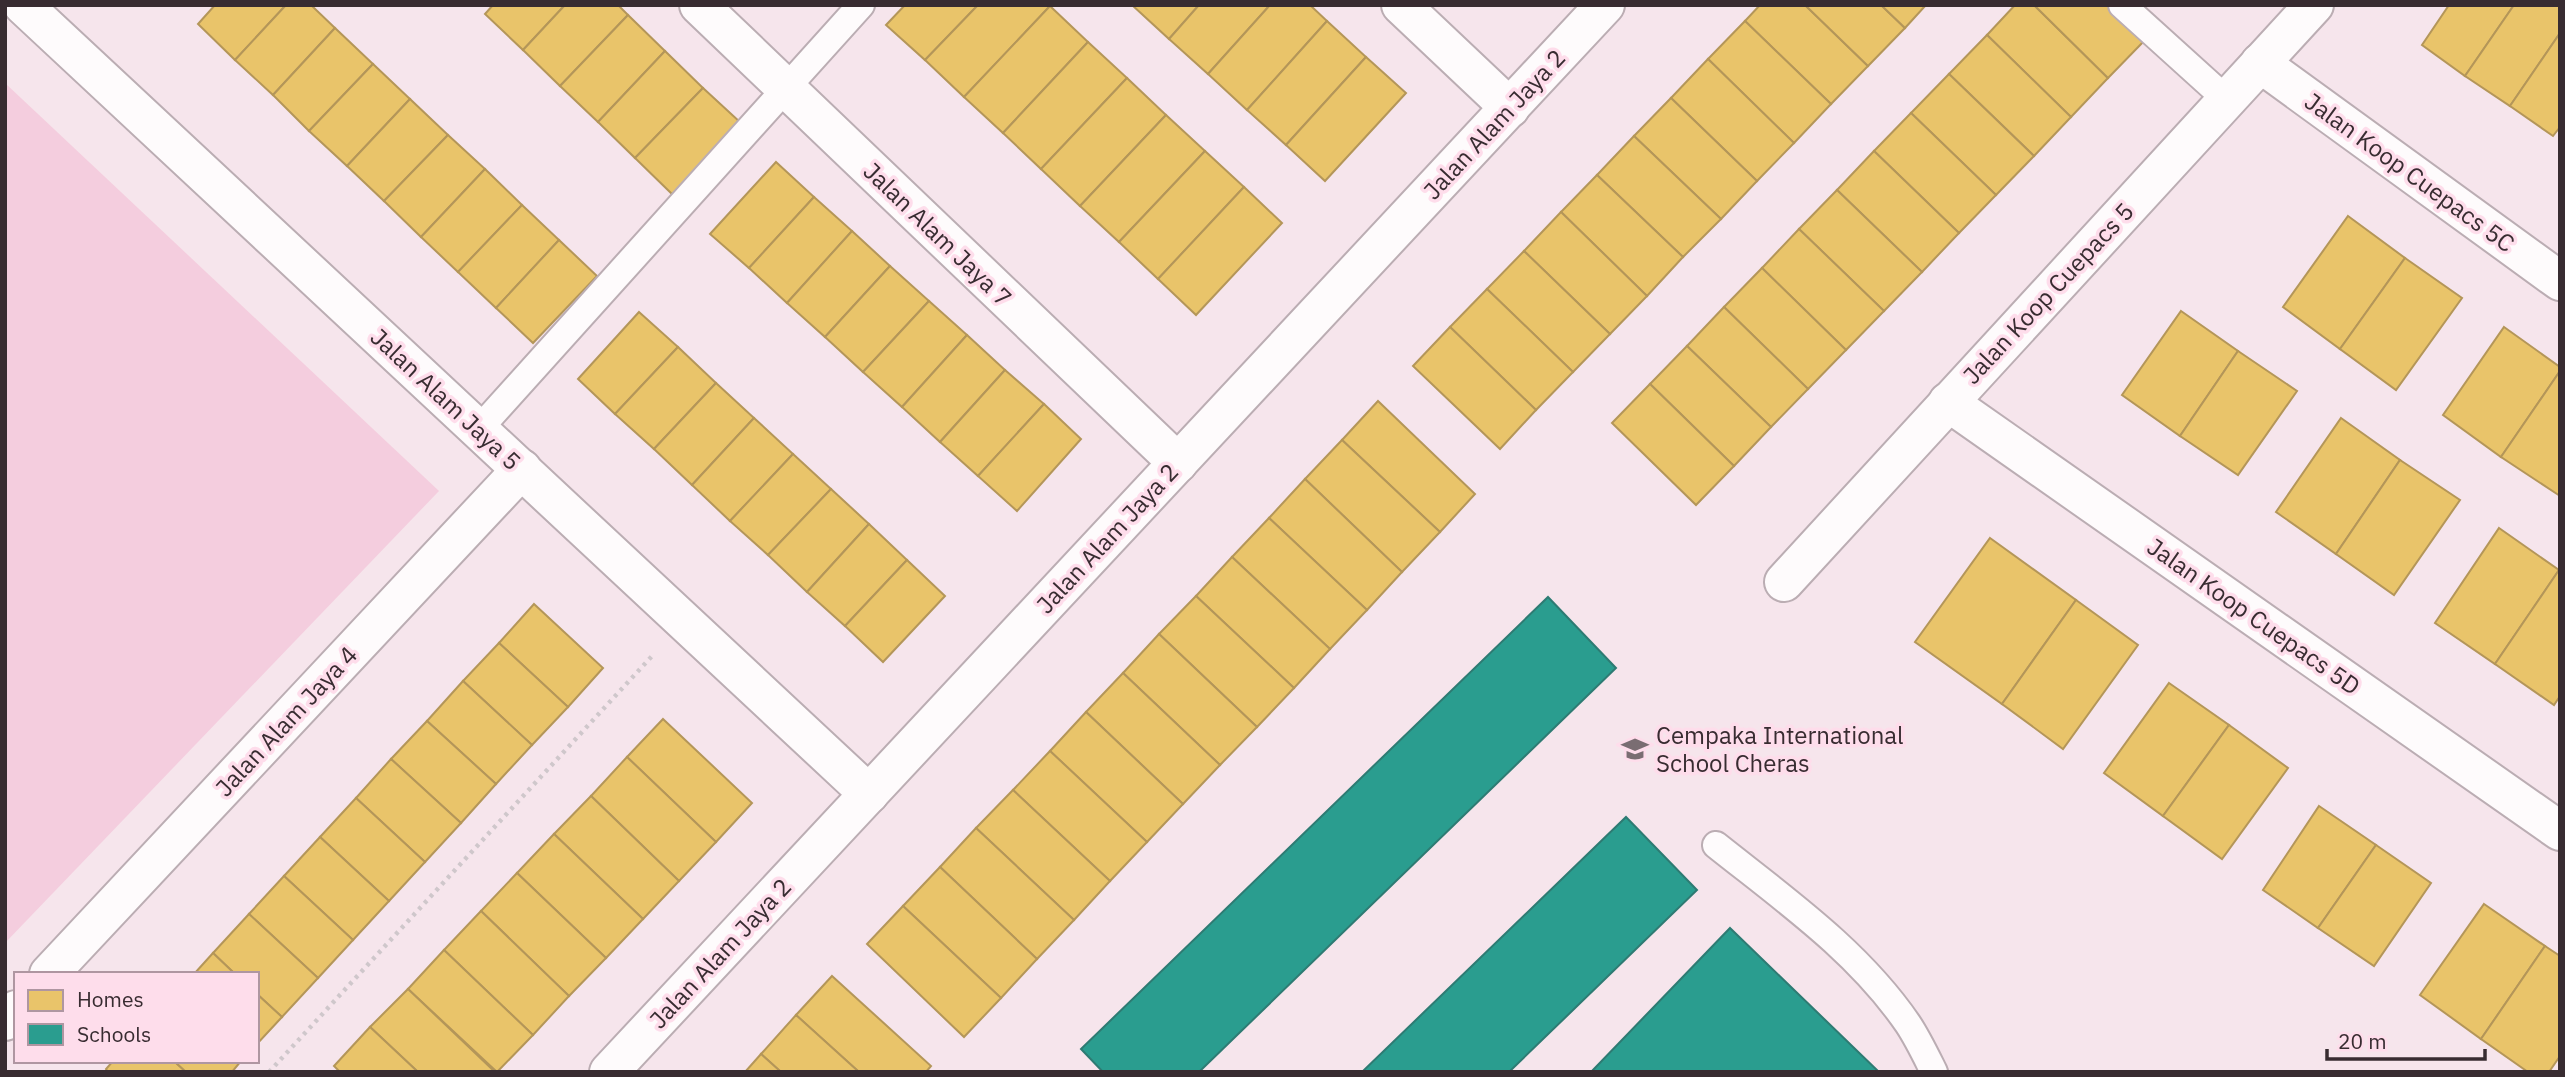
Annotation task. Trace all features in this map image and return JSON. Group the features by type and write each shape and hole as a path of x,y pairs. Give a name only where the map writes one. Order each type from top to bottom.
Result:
{"street":[{"name":"Jalan Alam Jaya 7","path":"699,5 1178,463"},
{"path":"1401,5 1510,108"},
{"name":"Jalan Alam Jaya 2","path":"609,1072 1605,5"},
{"name":"Jalan Koop Cuepacs 5","path":"1784,582 2314,5"},
{"name":"Jalan Alam Jaya 5","path":"25,6 869,794"},
{"name":"Jalan Koop Cuepacs 5C","path":"2260,64 2560,281"},
{"name":"Jalan Koop Cuepacs 5D","path":"1948,402 2560,831"},
{"name":"Jalan Alam Jaya 4","path":"51,972 522,469"}],"lane":[{"path":"479,429 861,5"},
{"path":"2122,5 2227,100"},
{"path":"1716,845 1835,940 1868,974 1909,1026 1934,1072"}],"path":[{"path":"269,1072 684,621"}],"shaded area":[{"path":"5,83 439,491 5,943"}],"building: Homes":[{"path":"215,5 286,5 235,60 198,24"},
{"path":"286,5 311,5 335,28 273,95 235,60"},
{"path":"493,5 565,5 523,50 485,14"},
{"path":"565,5 618,5 628,15 560,86 523,50"},
{"path":"905,5 978,5 925,60 886,25"},
{"path":"978,5 1050,6 964,97 925,60"},
{"path":"1132,5 1199,5 1169,39"},
{"path":"1199,5 1270,5 1208,74 1169,39"},
{"path":"1270,5 1310,5 1327,21 1247,110 1208,74"},
{"path":"1760,5 1805,5 1868,66 1831,104 1745,21"},
{"path":"1805,5 1881,5 1905,28 1868,66"},
{"path":"1881,5 1926,5 1905,28"},
{"path":"2015,5 2034,5 2108,78 2071,117 1987,35"},
{"path":"2034,5 2111,5 2146,39 2108,78"},
{"path":"2449,5 2514,5 2465,76 2422,45"},
{"path":"2514,5 2560,5 2560,33 2510,106 2465,76"},
{"path":"1050,6 1088,42 1003,133 964,97"},
{"path":"628,15 665,51 598,122 560,86"},
{"path":"1327,21 1366,57 1286,145 1247,110"},
{"path":"1745,21 1831,104 1794,143 1708,59"},
{"path":"335,28 373,64 309,131 273,95"},
{"path":"2560,33 2560,127 2553,136 2510,106"},
{"path":"1987,35 2071,117 2034,156 1949,74"},
{"path":"1088,42 1127,78 1041,169 1003,133"},
{"path":"665,51 703,88 635,158 598,122"},
{"path":"1366,57 1406,93 1325,181 1286,145"},
{"path":"1708,59 1794,143 1757,181 1671,98"},
{"path":"373,64 410,99 347,166 309,131"},
{"path":"1949,74 2034,156 1996,195 1911,113"},
{"path":"1127,78 1166,115 1080,206 1041,169"},
{"path":"703,88 741,123 673,195 635,158"},
{"path":"1671,98 1757,181 1721,219 1634,136"},
{"path":"410,99 448,135 384,201 347,166"},
{"path":"1911,113 1996,195 1959,233 1874,151"},
{"path":"1166,115 1205,151 1119,242 1080,206"},
{"path":"448,135 485,169 421,237 384,201"},
{"path":"1634,136 1721,219 1683,257 1597,175"},
{"path":"1205,151 1244,187 1158,279 1119,242"},
{"path":"1874,151 1959,233 1922,272 1837,190"},
{"path":"776,162 814,197 749,268 710,234"},
{"path":"485,169 522,205 458,272 421,237"},
{"path":"1597,175 1683,257 1647,296 1561,212"},
{"path":"1244,187 1282,223 1196,315 1158,279"},
{"path":"1837,190 1922,272 1884,311 1799,229"},
{"path":"814,197 852,231 787,303 749,268"},
{"path":"522,205 559,240 496,308 458,272"},
{"path":"1561,212 1647,296 1610,334 1524,251"},
{"path":"2348,216 2405,258 2340,349 2283,307"},
{"path":"1799,229 1884,311 1846,350 1762,268"},
{"path":"852,231 890,266 825,337 787,303"},
{"path":"559,240 597,276 533,343 496,308"},
{"path":"1524,251 1610,334 1573,372 1487,289"},
{"path":"2405,258 2462,298 2396,390 2340,349"},
{"path":"890,266 929,301 863,372 825,337"},
{"path":"1762,268 1846,350 1808,389 1724,307"},
{"path":"1487,289 1573,372 1536,410 1450,327"},
{"path":"929,301 967,335 902,407 863,372"},
{"path":"1724,307 1808,389 1771,427 1687,346"},
{"path":"2181,311 2238,351 2180,436 2122,395"},
{"path":"639,312 678,347 615,414 578,379"},
{"path":"1450,327 1536,410 1500,449 1413,366"},
{"path":"2504,327 2560,367 2560,371 2501,457 2443,415"},
{"path":"967,335 1005,370 940,442 902,407"},
{"path":"1687,346 1771,427 1734,466 1650,384"},
{"path":"678,347 716,383 654,449 615,414"},
{"path":"2238,351 2297,391 2238,475 2180,436"},
{"path":"1005,370 1044,404 978,476 940,442"},
{"path":"2560,371 2560,496 2501,457"},
{"path":"716,383 754,418 692,485 654,449"},
{"path":"1650,384 1734,466 1696,505 1612,423"},
{"path":"1378,401 1475,494 1440,532 1342,440"},
{"path":"1044,404 1081,439 1017,511 978,476"},
{"path":"754,418 793,454 730,521 692,485"},
{"path":"2341,418 2400,460 2336,554 2276,512"},
{"path":"1342,440 1440,532 1402,572 1305,479"},
{"path":"793,454 831,489 768,555 730,521"},
{"path":"2400,460 2460,500 2394,595 2336,554"},
{"path":"1305,479 1402,572 1367,610 1269,518"},
{"path":"831,489 869,524 807,592 768,555"},
{"path":"1269,518 1367,610 1330,649 1232,557"},
{"path":"869,524 907,560 845,626 807,592"},
{"path":"2499,528 2559,570 2495,664 2435,623"},
{"path":"1990,538 2076,600 2002,704 1915,642"},
{"path":"1232,557 1330,649 1294,688 1196,596"},
{"path":"907,560 945,596 883,662 845,626"},
{"path":"2559,570 2560,696 2554,705 2495,664"},
{"path":"1196,596 1294,688 1257,727 1159,634"},
{"path":"2076,600 2138,645 2063,749 2002,704"},
{"path":"534,604 603,668 568,707 499,643"},
{"path":"1159,634 1257,727 1220,765 1123,673"},
{"path":"499,643 568,707 532,745 463,681"},
{"path":"1123,673 1220,765 1183,804 1086,712"},
{"path":"463,681 532,745 496,784 427,721"},
{"path":"2169,683 2229,725 2163,816 2104,773"},
{"path":"1086,712 1183,804 1147,842 1050,751"},
{"path":"663,719 752,803 716,842 627,757"},
{"path":"427,721 496,784 461,823 391,759"},
{"path":"2229,725 2288,768 2222,859 2163,816"},
{"path":"1050,751 1147,842 1110,881 1013,790"},
{"path":"627,757 716,842 679,881 591,796"},
{"path":"391,759 461,823 425,862 356,798"},
{"path":"1013,790 1110,881 1074,920 976,828"},
{"path":"591,796 679,881 643,919 554,834"},
{"path":"356,798 425,862 389,901 320,837"},
{"path":"2319,806 2376,845 2318,928 2263,890"},
{"path":"976,828 1074,920 1037,959 940,867"},
{"path":"554,834 643,919 606,958 517,873"},
{"path":"320,837 389,901 353,940 284,876"},
{"path":"2376,845 2431,883 2374,966 2318,928"},
{"path":"940,867 1037,959 1001,998 903,906"},
{"path":"517,873 606,958 569,996 481,911"},
{"path":"284,876 353,940 318,978 249,914"},
{"path":"2484,904 2545,946 2481,1039 2420,995"},
{"path":"903,906 1001,998 964,1037 867,944"},
{"path":"481,911 569,996 533,1035 444,950"},
{"path":"249,914 318,978 282,1017 259,996 259,972 233,972 213,953"},
{"path":"2545,946 2560,956 2560,1056 2549,1072 2528,1072 2481,1039"},
{"path":"444,950 533,1035 497,1072 408,989"},
{"path":"213,953 233,972 196,972"},
{"path":"832,976 931,1066 926,1072 859,1072 796,1015"},
{"path":"408,989 495,1072 418,1072 370,1027"},
{"path":"259,996 282,1017 259,1042"},
{"path":"796,1015 859,1072 781,1072 761,1054"},
{"path":"370,1027 418,1072 340,1072 334,1066"},
{"path":"761,1054 781,1072 745,1072"},
{"path":"111,1063 176,1063 186,1072 108,1072 106,1069"},
{"path":"176,1063 239,1063 232,1072 186,1072"}],"building: Schools":[{"path":"1548,597 1616,668 1199,1072 1103,1072 1081,1049"},
{"path":"1626,817 1697,890 1509,1072 1362,1072"},
{"path":"1730,928 1879,1072 1591,1072"}],"place":[{"name":"Cempaka International School Cheras","path":"1635,749"}]}
